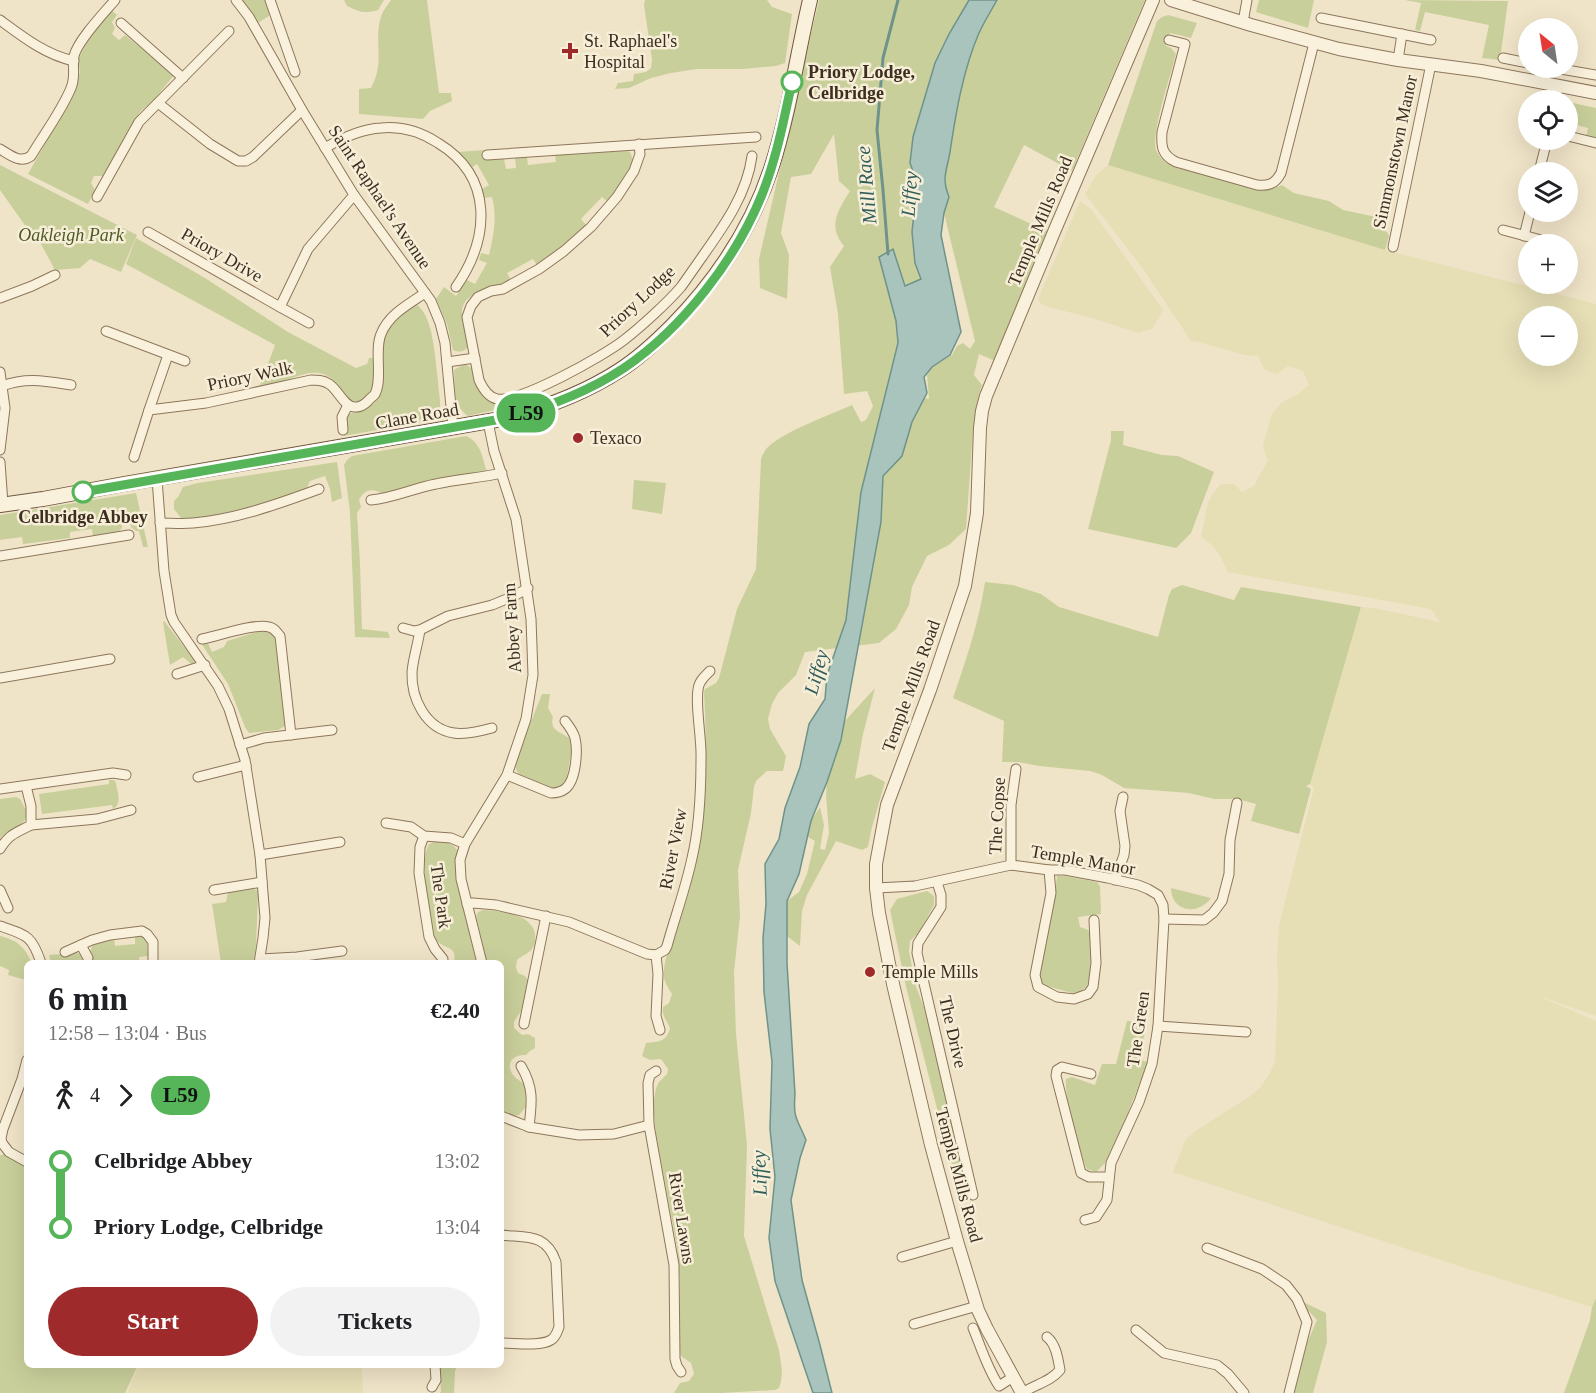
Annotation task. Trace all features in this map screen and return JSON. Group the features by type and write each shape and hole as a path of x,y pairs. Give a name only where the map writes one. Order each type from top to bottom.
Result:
{"main road":[{"name":"Clane Road","path":"2,505 488,422 519,415 566,399 622,369 666,333 693,304 713,280 746,228 772,168 810,0"}],"street":[{"path":"0,149 19,160 28,159 31,156 72,86 75,76 76,50 115,0"},
{"name":"Saint Raphael's Avenue","path":"236,0 249,17 354,195 425,293 440,323 445,343 453,429"},
{"path":"270,0 295,72"},
{"name":"Temple Mills Road","path":"1022,1393 977,1306 957,1241 893,984 879,913 876,864 887,805 947,644 965,586 977,513 980,428 986,396 1153,0"},
{"name":"Simmonstown Manor","path":"1171,0 1314,43 1398,60 1480,71 1596,93"},
{"path":"1243,22 1248,0"},
{"path":"1321,18 1431,40"},
{"path":"0,20 47,51 60,58 74,61"},
{"path":"121,23 183,78"},
{"path":"97,197 139,122 229,31"},
{"path":"1398,60 1402,34"},
{"path":"1169,40 1185,44 1162,132 1161,146 1164,152 1168,158 1176,162 1266,186 1273,184 1281,173 1314,43"},
{"path":"1503,58 1518,61"},
{"name":"Simmonstown Manor","path":"1393,247 1431,64"},
{"path":"1578,72 1596,75"},
{"path":"1582,90 1585,73"},
{"path":"158,104 210,144 238,161 246,161 253,157 302,110"},
{"path":"325,148 358,132 380,128 400,128 431,138 457,156 466,166 476,187 482,209 476,251 456,287"},
{"path":"487,155 756,137"},
{"path":"1578,138 1596,143"},
{"name":"Priory Lodge","path":"639,144 640,154 634,171 617,197 591,227 539,269 503,289 478,297 471,306 467,317 479,380 483,389 495,398 504,399 533,389 573,371 634,332 681,287 730,216 749,172 752,156"},
{"path":"280,307 308,249 354,195"},
{"path":"1503,230 1518,234"},
{"name":"Priory Drive","path":"148,232 309,323"},
{"path":"0,298 55,275"},
{"path":"343,430 342,417 348,405 355,407 364,404 375,393 378,378 378,348 381,335 389,321 425,293"},
{"name":"Priory Walk","path":"106,331 185,362"},
{"path":"134,457 168,355"},
{"path":"447,362 475,358"},
{"path":"0,372 5,408 0,450"},
{"name":"Priory Walk","path":"149,410 206,403 311,380 320,380 330,384 348,405"},
{"path":"2,386 18,381 43,381 71,385"},
{"name":"Abbey Farm","path":"481,960 461,879 460,860 465,844 507,775 526,719 533,675 528,588 516,519 494,451 488,422"},
{"path":"0,462 2,505"},
{"path":"371,500 387,499 436,484 502,473"},
{"path":"157,479 171,615 218,686 229,709 246,765 260,855 265,918 260,960"},
{"path":"160,523 189,524 223,519 267,508 319,489"},
{"path":"0,556 129,535"},
{"path":"403,628 420,630 448,616 492,605 528,588"},
{"path":"202,639 257,626 275,629 280,636 291,735"},
{"path":"420,630 412,671 413,693 418,706 428,719 440,728 455,733 492,728"},
{"path":"0,678 110,659"},
{"path":"177,675 205,665"},
{"name":"River View","path":"656,955 665,950 667,946 692,858 699,813 701,775 702,743 697,698 699,686 710,671"},
{"path":"507,775 551,793 565,789 571,783 576,752 575,738 565,721"},
{"path":"240,745 264,738 332,730"},
{"path":"198,777 246,765"},
{"name":"The Copse","path":"1011,865 1011,805 1016,769"},
{"path":"0,789 113,773 126,775"},
{"path":"26,786 31,806 31,825"},
{"path":"1115,880 1125,846 1120,810 1123,797"},
{"path":"1164,917 1204,920 1222,902 1229,874 1230,840 1238,803"},
{"path":"0,849 13,834 31,825 97,819 131,810"},
{"name":"The Park","path":"386,823 411,827 424,836 451,838 465,844"},
{"name":"The Park","path":"424,836 420,847 419,873 429,937 443,958"},
{"path":"260,855 340,842"},
{"name":"Temple Manor","path":"876,888 915,886 1011,865 1065,870 1138,885 1158,895 1163,905 1164,917"},
{"path":"1049,870 1051,892 1035,975 1038,987 1057,997 1074,999 1088,994 1094,987 1096,963 1094,920"},
{"path":"214,890 262,882"},
{"name":"The Drive","path":"937,882 942,895 941,907 918,943 917,953 973,1196"},
{"path":"0,890 8,908"},
{"path":"467,904 496,905 569,922 648,954 656,955 658,974 656,1016 660,1030"},
{"path":"524,1024 546,916"},
{"name":"The Green","path":"1085,1220 1096,1217 1107,1200 1111,1163 1139,1102 1152,1064 1158,1026 1164,917"},
{"path":"0,926 27,936 40,960"},
{"path":"65,952 110,935 142,931 153,942 153,960"},
{"path":"81,945 88,958"},
{"path":"297,960 342,951"},
{"path":"1158,1026 1246,1032"},
{"path":"521,1065 529,1080 531,1106 529,1126"},
{"path":"1091,1074 1062,1067 1057,1070 1056,1076 1080,1173 1089,1178 1109,1177"},
{"path":"24,1071 1,1138 1,1143 9,1152 24,1160"},
{"name":"River Lawns","path":"656,1071 650,1075 648,1083 649,1125 674,1265 675,1359 681,1372"},
{"path":"504,1117 529,1126 579,1135 614,1134 649,1125"},
{"path":"504,1235 538,1239 553,1251 556,1262 559,1327 550,1341 504,1343"},
{"path":"902,1257 957,1241"},
{"path":"1207,1248 1262,1269 1287,1285 1297,1299 1307,1322 1289,1393"},
{"path":"914,1324 977,1306"},
{"path":"972,1328 986,1356 990,1372 1002,1389 1013,1377"},
{"path":"1136,1330 1164,1353 1217,1365 1244,1393"},
{"path":"1022,1393 1052,1379 1060,1370 1055,1349 1047,1337"},
{"path":"432,1387 435,1380 435,1368"}],"shaded area":[{"path":"1108,165 1385,250 1518,284 1518,294 1557,294 1596,304 1596,1016 1536,995 1596,1021 1596,1298 1592,1307 1173,1172 1186,1139 1261,1087 1275,1061 1279,925 1314,788 1310,784 1361,607 1440,622 1431,609 1228,572 1212,545 1201,537 1208,502 1221,484 1234,484 1242,492 1254,486 1268,460 1263,445 1272,414 1281,403 1309,385 1303,371 1288,366 1277,374 1265,370 1258,356 1244,355 1191,341 1141,266 1085,194 1097,174"},
{"path":"1080,201 1090,208 1163,310 1153,328 1139,333 1048,307 1041,304 1038,299"},
{"path":"138,1368 362,1368 363,1393 127,1393"}],"green space":[{"path":"243,0 266,0 270,11 269,16 258,23"},
{"path":"344,0 384,0 378,10 366,12 347,6"},
{"path":"391,0 427,0 439,93 451,93 452,101 430,111 423,119 359,114 359,89 371,88 375,78 379,60 379,26 382,14"},
{"path":"645,0 767,0 772,7 792,14 785,63 743,69 697,69 651,78 629,88 615,89 618,83 633,81 634,74 646,72 651,68"},
{"path":"819,0 969,0 935,63 913,137 910,163 915,177 916,194 912,232 915,263 921,279 906,287 893,249 879,257 896,321 898,343 887,391 929,399 927,375 932,367 952,355 957,346 963,343 970,349 975,341 944,213 949,197 945,174 964,76 973,47 985,21 997,0 1145,0 1072,171 1024,145 994,207 1047,231 995,361 979,354 974,375 982,385 973,432 966,529 949,545 927,556 912,587 909,605 896,629 879,643 805,652 796,675 778,693 772,704 768,719 770,729 786,756 783,771 767,771 756,781 754,787 751,813 738,870 740,916 734,972 736,1034 747,1145 744,1236 779,1350 781,1381 779,1388 775,1390 674,1393 680,1383 689,1381 694,1374 691,1363 681,1356 680,1352 680,1279 677,1247 656,1134 653,1105 656,1088 667,1074 668,1069 661,1059 650,1060 642,1056 646,1043 664,1039 670,1029 663,1007 669,1003 672,994 665,981 664,970 687,898 702,821 706,745 704,692 719,678 737,609 756,569 761,460 764,452 784,436 852,405 861,422 866,420 873,406 867,391 844,394 838,314 830,267 844,246 835,225 838,212 850,191 839,181 834,134 811,174 791,177 781,233 789,255 787,299 760,288 759,259"},
{"path":"1259,0 1314,0 1308,28 1256,12"},
{"path":"1405,0 1508,1 1500,60 1482,58 1489,25 1425,12 1420,31 1415,30 1421,3"},
{"path":"111,10 117,15 112,22 115,28 112,34 119,40 125,35 174,75 154,100 140,112 103,176 94,176 91,183 95,190 88,204 28,174 71,98 80,72 78,60 87,42"},
{"path":"1168,15 1197,23 1191,38 1170,33 1166,46 1176,54 1156,130 1156,150 1160,156 1169,163 1270,190 1282,185 1294,193 1329,201 1343,210 1381,218 1379,228 1387,232 1389,236 1385,250 1108,165 1157,21"},
{"path":"1578,104 1596,108 1596,139 1586,136 1588,128 1578,126"},
{"path":"484,150 487,160 504,159 506,169 516,168 515,158 527,157 528,165 556,162 555,155 627,151 630,152 633,160 608,202 602,197 581,219 586,225 551,256 537,265 533,259 507,273 511,280 468,298 462,313 469,346 464,351 458,351 453,350 447,324 436,299 444,287 456,296 467,280 475,284 487,263 479,260 481,253 489,255 495,219 492,197 484,198 482,189 489,185 477,164 471,168 458,152"},
{"name":"Oakleigh Park","path":"0,165 137,235 121,272 90,259 80,268 55,270 36,235 29,231 0,190"},
{"path":"136,238 205,278 288,332 356,368 367,364 369,358 374,358 374,382 367,397 352,401 330,377 319,373 308,373 280,382 260,385 275,345 126,264"},
{"path":"417,305 427,319 433,340 440,401 439,413 432,420 344,436 348,426 348,415 370,406 379,397 383,380 382,345 384,337 398,319"},
{"path":"464,364 471,368 486,398 508,407 468,416 459,406 455,395 454,370"},
{"path":"1111,431 1124,431 1123,445 1162,455 1178,456 1214,472 1191,533 1176,548 1088,529 1111,440"},
{"path":"466,436 478,447 487,473 385,495 370,490 364,493 359,500 361,507 357,513 362,629 388,632 390,638 355,637 350,512 344,465 352,456"},
{"path":"337,462 342,498 332,502 325,476 310,481 307,488 263,504 202,518 181,518 174,509 174,501 183,487"},
{"path":"634,480 666,483 662,514 632,509"},
{"path":"136,493 148,547 143,547 139,531 131,527 130,519 121,520 122,528 117,533 93,537 92,529 70,532 70,538 23,544 22,537 0,540 0,515"},
{"path":"985,582 1013,585 1041,594 1059,607 1158,637 1169,595 1172,589 1182,585 1234,600 1241,587 1361,607 1310,784 1306,786 1311,789 1299,834 1251,821 1256,804 1237,799 1214,799 1189,793 1124,788 1090,771 1002,762 1004,721 953,698 976,626"},
{"path":"164,621 196,662 191,664 183,657 170,665"},
{"path":"266,631 276,637 287,719 285,726 278,730 249,733 228,684 201,643 206,639 212,652 224,647 227,641"},
{"path":"875,688 863,734 855,779 870,774 885,782 868,847 862,850 836,841 807,895 802,911 800,946 787,936 787,901 799,892 807,874 815,841 808,837 811,821 820,807 824,825 820,849 825,850 829,833 827,782 840,743 844,722"},
{"path":"542,694 550,694 548,708 553,717 554,728 569,738 571,745 567,777 561,786 551,788 521,776 516,767 516,760"},
{"path":"109,780 114,780 116,783 119,801 113,809 112,805 42,814 39,794 109,784"},
{"path":"16,797 27,808 27,815 22,823 0,838 0,799"},
{"path":"437,841 448,843 457,850 456,879 475,960 454,960 452,950 436,940 428,905 425,877 426,853 429,844"},
{"path":"1057,876 1097,882 1100,886 1101,914 1078,917 1080,927 1088,930 1093,940 1087,986 1080,992 1072,993 1043,985 1040,980 1039,970 1053,909"},
{"path":"252,888 258,891 254,960 221,960 212,904 226,902 228,892"},
{"path":"1171,888 1211,898 1206,904 1186,909 1175,902"},
{"path":"927,891 934,896 934,905 919,932 910,941 909,951 916,987 931,1025 965,1175 965,1180 957,1187 906,987 890,910 897,899"},
{"path":"483,910 504,912 519,916 534,930 535,942 532,949 517,960 516,967 518,973 528,980 521,1011 514,1022 514,1028 522,1035 528,1034 535,1038 535,1048 526,1055 517,1056 510,1063 513,1075 525,1085 526,1107 519,1115 512,1116 504,1112 504,960 486,960 476,917 478,912"},
{"path":"135,934 141,934 147,942 148,956 139,957 139,960 86,960 93,945 114,938 115,946 135,944"},
{"path":"0,936 20,945 30,960 24,960 24,979 8,975 9,970 0,966"},
{"path":"77,953 84,960 50,960 49,955"},
{"path":"1127,1021 1146,1022 1141,1060 1148,1062 1120,1133 1105,1163 1096,1172 1087,1169 1080,1150 1070,1111 1066,1079 1072,1077 1095,1085 1102,1064 1116,1064"},
{"path":"5,1154 24,1165 24,1368 137,1368 125,1393 0,1393 0,1155"},
{"path":"1596,1298 1596,1393 1564,1393 1590,1320"},
{"path":"1297,1299 1326,1313 1327,1342 1313,1393 1294,1393 1307,1343 1317,1320"},
{"path":"439,1368 456,1368 454,1393 440,1393"}],"water":[{"path":"969,0 997,0 979,33 964,76 945,174 949,197 941,235 961,332 950,355 932,367 924,377 927,393 912,422 902,456 883,476 881,522 841,740 811,821 799,874 787,901 787,963 795,1109 796,1118 806,1140 791,1200 802,1280 832,1393 813,1393 775,1281 769,1238 775,1177 770,1129 772,1062 764,992 765,864 779,839 785,808 800,767 809,724 825,699 827,675 846,620 861,492 898,343 896,321 879,257 893,249 905,286 921,279 915,263 912,232 916,194 915,177 910,163 913,137 935,63"}],"waterway":[{"name":"Mill Race","path":"888,254 877,130 883,58 898,0"}],"bus line":[{"name":"L59","path":"83,492 507,418 566,399 604,380 636,359 679,319 708,286 738,243 772,168 792,82"}],"place":[{"name":"St. Raphael's Hospital","path":"570,51"},
{"name":"Priory Lodge, Celbridge","path":"792,82"},
{"name":"Texaco","path":"578,438"},
{"name":"Celbridge Abbey","path":"83,492"},
{"name":"Temple Mills","path":"870,972"}],"water label":[{"name":"Liffey","path":"909,194"},
{"name":"Liffey","path":"816,672"},
{"name":"Liffey","path":"759,1173"}]}
